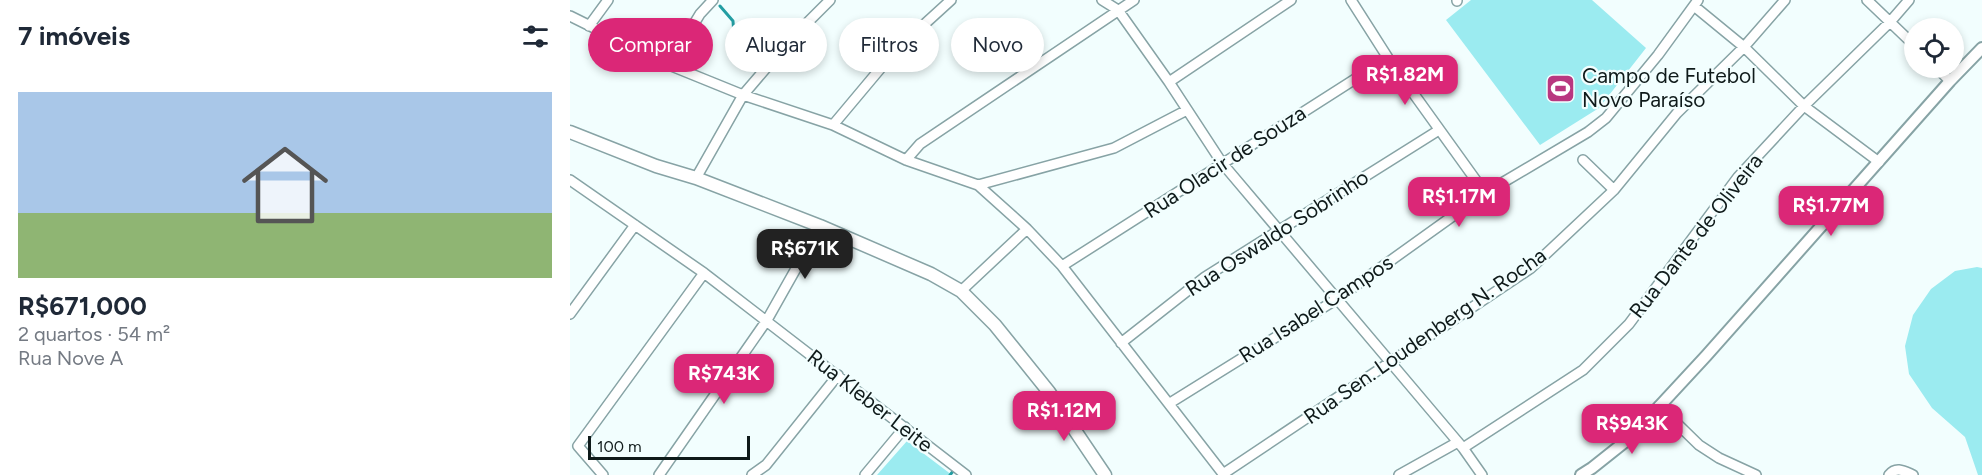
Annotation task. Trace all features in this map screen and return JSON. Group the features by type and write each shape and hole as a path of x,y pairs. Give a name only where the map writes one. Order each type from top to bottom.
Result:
{"main road":[{"path":"570,132 820,226 932,274 961,291 995,326 1048,392 1105,475"}],"street":[{"path":"595,18 608,0"},
{"path":"698,18 713,0"},
{"path":"696,178 743,95 790,40 830,0"},
{"path":"833,126 896,51 951,0"},
{"path":"1101,0 1118,10 1222,163 1461,445 1482,475"},
{"path":"906,160 920,144 1134,0"},
{"path":"1169,82 1291,0"},
{"path":"1351,0 1388,58 1485,193"},
{"name":"Rua Sen. Loudenberg N. Rocha","path":"1224,474 1531,268 1614,190 1677,113 1744,47 1785,0"},
{"path":"1867,0 1904,35"},
{"name":"Rua Dante de Oliveira","path":"1400,475 1461,445 1583,370 1629,324 1738,177 1804,106 1890,22 1909,0"},
{"path":"1696,3 1804,106 1879,162"},
{"name":"Rua Isabel Campos","path":"1170,404 1337,299 1485,193 1588,132 1606,118 1658,55 1696,3"},
{"path":"570,16 588,25"},
{"path":"1581,475 1595,472 1631,437 1982,48"},
{"name":"Rua Olacir de Souza","path":"1062,266 1388,58"},
{"path":"688,72 743,95 833,126 906,160 978,185 1027,229 1062,266 1224,474"},
{"path":"1947,78 1950,81"},
{"path":"978,185 1114,148 1187,110"},
{"name":"Rua Oswaldo Sobrinho","path":"1121,343 1205,277 1439,130"},
{"path":"1583,160 1614,190"},
{"name":"Rua Kleber Leite","path":"570,180 704,273 966,475"},
{"path":"570,314 635,225"},
{"path":"658,475 767,320 820,226"},
{"path":"961,291 1027,229"},
{"path":"603,475 578,446 704,273"},
{"path":"752,475 766,465 838,375"},
{"path":"1659,406 1699,445 1719,458 1756,475"},
{"path":"865,475 905,427"},
{"path":"1889,475 1898,469 1912,475"}],"shaded area":[{"name":"Campo de Futebol Novo Paraíso","path":"1471,0 1592,0 1646,48 1599,108 1540,145 1446,20"},
{"path":"1982,268 1982,475 1978,475 1965,437 1932,408 1909,374 1905,346 1913,315 1931,289 1955,271"},
{"path":"907,441 952,475 877,475"}],"waterway":[{"path":"720,6 730,18"},
{"path":"950,475 954,470"}],"place":[{"name":"Campo de Futebol Novo Paraíso","path":"1561,88"}]}
